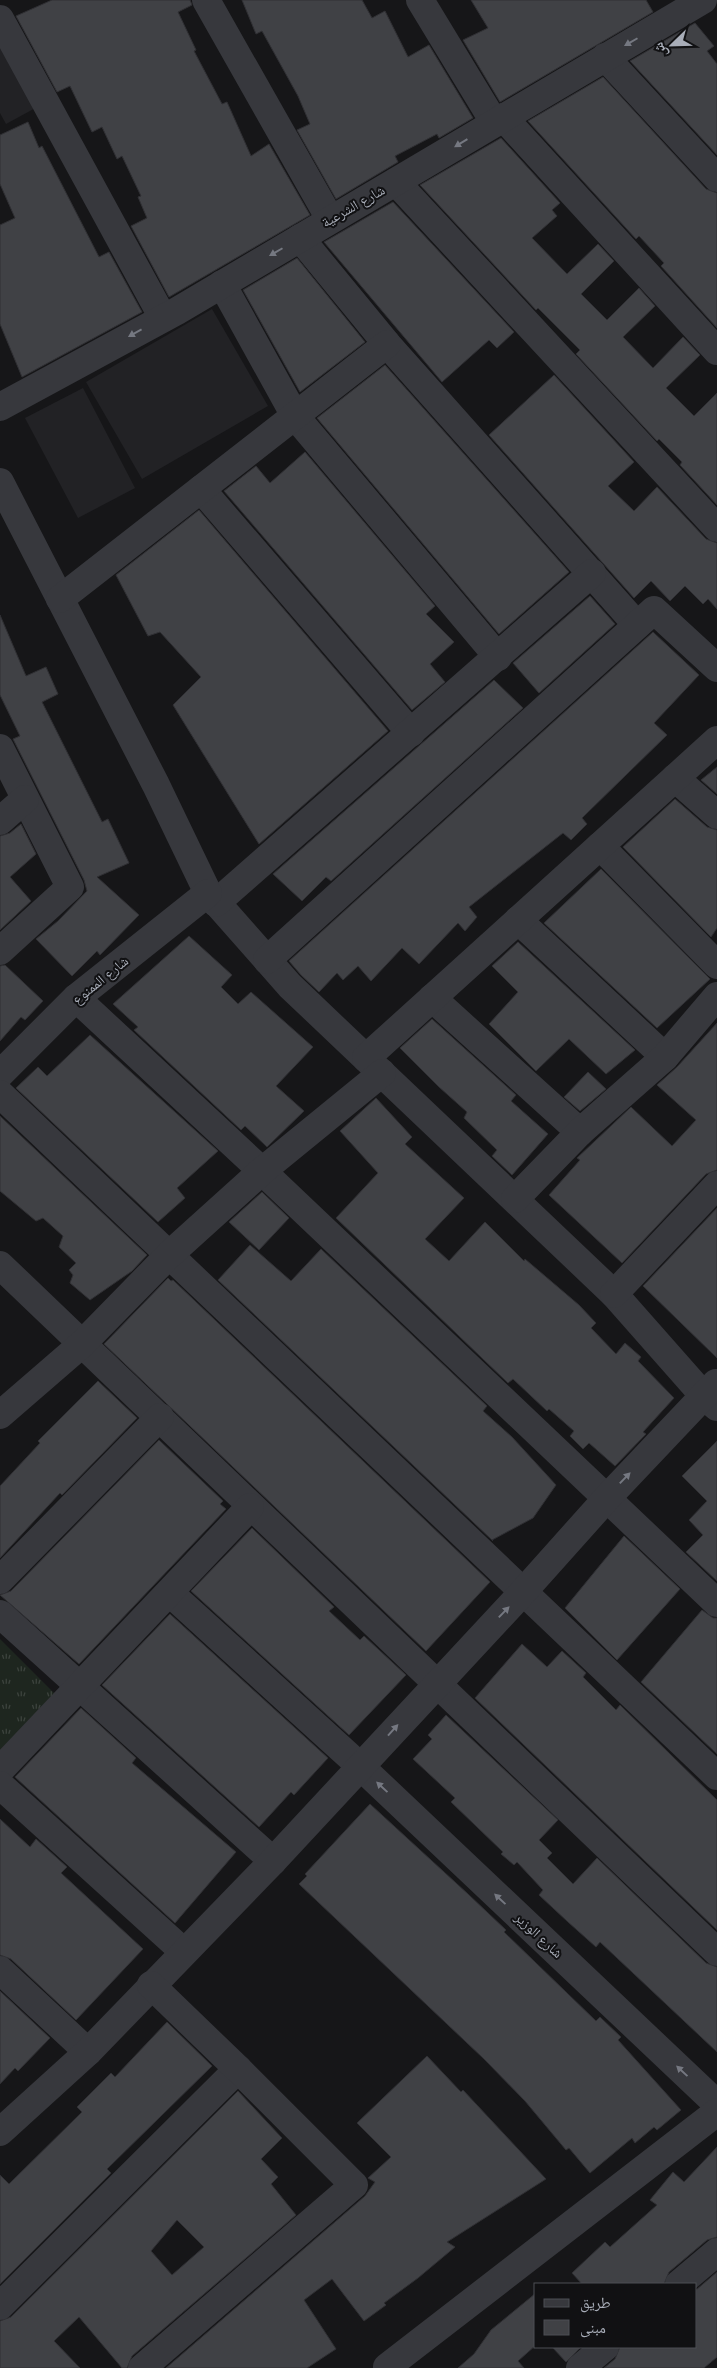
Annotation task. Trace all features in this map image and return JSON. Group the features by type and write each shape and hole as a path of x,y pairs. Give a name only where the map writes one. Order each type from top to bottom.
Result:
{"street":[{"path":"206,0 330,219"},
{"path":"420,0 499,119 717,351"},
{"name":"شارع الشرعية","path":"0,407 163,318 605,57 705,4"},
{"path":"0,19 163,318"},
{"path":"605,57 717,178"},
{"path":"396,182 717,528"},
{"path":"300,238 386,344 638,625"},
{"path":"222,284 295,416 498,657"},
{"path":"60,599 386,344"},
{"path":"0,482 212,898 290,986 614,1294 713,1395 607,1498 523,1592 273,1861 88,2052 0,2132"},
{"path":"201,489 410,734"},
{"name":"شارع الممنوع","path":"0,1074 76,998 212,898 410,734 592,573"},
{"path":"267,960 654,610 717,668"},
{"path":"0,1415 82,1344 170,1254 374,1066 432,998 717,740"},
{"path":"0,748 70,887 0,951"},
{"path":"675,778 717,815"},
{"path":"0,821 26,799"},
{"path":"600,846 717,965"},
{"path":"518,920 665,1057"},
{"path":"515,1199 580,1132 665,1057 717,996"},
{"path":"76,998 262,1171 717,1603"},
{"path":"432,998 580,1132"},
{"path":"0,1094 717,1776"},
{"path":"614,1294 717,1185"},
{"path":"0,1265 160,1417 250,1507 438,1682 717,1952"},
{"path":"0,1580 160,1417"},
{"path":"0,1770 250,1507"},
{"name":"شارع الوزير","path":"170,1593 360,1766 717,2104"},
{"path":"0,1614 273,1861"},
{"path":"0,1785 184,1952"},
{"path":"0,1970 88,2052"},
{"path":"142,2368 354,2185 151,1985"},
{"path":"0,2306 238,2069"},
{"path":"387,2367 717,2112"},
{"path":"680,2283 717,2252"},
{"path":"580,2368 604,2348"}],"shaded area":[{"path":"0,32 39,106 6,124 0,113"},
{"path":"212,309 268,406 142,479 86,382"},
{"path":"83,388 135,488 78,518 25,418"}],"green space":[{"path":"0,1639 55,1694 0,1752"}],"building":[{"path":"52,0 190,0 192,5 178,12 196,50 194,51 222,104 227,102 251,156 269,144 310,215 169,297 131,226 147,218 138,197 141,196 122,156 117,159 102,127 92,132 70,86 57,92 16,16"},
{"path":"242,0 362,0 372,18 385,11 408,57 429,45 473,118 439,138 437,134 395,156 398,162 336,199 297,130 310,124 298,96 262,31 256,34"},
{"path":"471,0 646,0 653,12 500,102 463,40 488,28"},
{"path":"695,23 714,46 707,51 717,64 717,155 630,61"},
{"path":"603,77 706,189 717,193 717,328 661,266 664,263 639,236 636,239 528,121"},
{"path":"28,122 39,148 42,146 99,257 109,252 142,312 22,377 0,324 0,225 15,218 0,184 0,135"},
{"path":"501,138 560,203 552,210 557,216 532,238 567,274 598,244 614,261 581,294 607,320 639,288 655,306 623,337 653,368 683,337 700,355 666,388 694,416 717,393 717,505 680,465 682,462 659,439 657,441 576,354 580,350 538,308 536,310 420,185"},
{"path":"393,202 514,332 497,348 489,340 442,382 324,242"},
{"path":"297,258 365,342 300,392 243,290"},
{"path":"385,365 569,572 499,634 317,418"},
{"path":"554,375 634,462 608,486 634,511 657,487 706,539 717,543 717,609 708,599 703,604 685,586 670,601 651,581 634,598 489,435"},
{"path":"305,452 435,606 426,614 454,642 430,664 445,682 412,710 224,491 256,466 270,483"},
{"path":"199,510 388,731 259,844 173,705 201,677 160,632 148,636 116,575"},
{"path":"590,596 615,624 539,693 513,663"},
{"path":"0,615 26,676 46,667 58,694 42,702 102,822 108,819 129,863 97,877 139,915 100,955 97,951 72,976 36,939 58,921 87,891 84,880 13,739 20,736 0,695"},
{"path":"653,632 699,675 654,723 667,735 582,818 587,824 571,840 563,833 469,907 477,917 465,931 458,923 419,964 402,948 371,981 358,966 343,980 337,973 319,992 301,975 289,961"},
{"path":"494,680 523,708 331,881 326,877 302,901 273,874"},
{"path":"717,767 717,794 701,780"},
{"path":"675,799 707,827 717,830 717,928 711,937 623,847"},
{"path":"21,824 36,854 10,877 31,901 0,930 0,836 10,833"},
{"path":"601,869 710,979 657,1028 544,923"},
{"path":"189,936 232,975 221,987 238,1004 251,992 313,1047 276,1086 304,1111 267,1147 245,1126 241,1130 134,1030 138,1027 113,1004"},
{"path":"518,942 635,1050 606,1074 569,1039 536,1071 489,1024 518,992 492,966"},
{"path":"5,965 43,1001 25,1020 21,1017 0,1041 0,966"},
{"path":"432,1019 516,1095 511,1101 548,1134 512,1175 492,1156 497,1150 464,1118 467,1112 400,1048"},
{"path":"717,1023 717,1170 706,1174 622,1263 549,1195 580,1160 577,1158 631,1107 672,1146 696,1120 657,1085 677,1067"},
{"path":"90,1035 218,1151 177,1188 185,1198 158,1222 16,1088 38,1067 47,1076"},
{"path":"588,1072 606,1089 580,1111 564,1097"},
{"path":"376,1098 412,1137 405,1144 464,1198 425,1239 449,1261 485,1222 524,1261 525,1259 579,1305 596,1323 591,1328 616,1354 625,1343 641,1357 638,1361 674,1398 643,1432 646,1434 615,1466 589,1443 583,1449 570,1436 574,1431 549,1409 547,1411 513,1379 508,1383 336,1218 378,1173 340,1131"},
{"path":"0,1116 147,1255 132,1271 90,1300 70,1283 73,1275 69,1270 76,1263 59,1247 63,1236 43,1218 36,1221 0,1191"},
{"path":"262,1192 289,1218 259,1250 229,1222"},
{"path":"717,1208 717,1358 643,1286"},
{"path":"250,1245 291,1281 321,1249 487,1406 483,1411 512,1437 556,1485 533,1518 493,1541 218,1280"},
{"path":"168,1278 171,1281 173,1280 490,1582 426,1651 104,1344"},
{"path":"98,1381 137,1418 62,1495 60,1493 0,1558 0,1486 40,1443 38,1441"},
{"path":"159,1440 223,1501 220,1504 226,1509 79,1664 0,1595 11,1591"},
{"path":"717,1441 717,1581 686,1552 703,1535 689,1520 707,1501 682,1476"},
{"path":"252,1528 334,1607 329,1611 360,1640 364,1636 406,1675 349,1735 191,1591"},
{"path":"624,1536 680,1589 617,1660 565,1608"},
{"path":"702,1610 713,1618 717,1618 717,1754 641,1682"},
{"path":"170,1614 328,1758 294,1795 291,1792 259,1827 102,1685"},
{"path":"522,1644 547,1667 562,1651 586,1673 583,1677 616,1710 620,1705 717,1800 717,1930 475,1698"},
{"path":"81,1708 136,1758 132,1763 236,1852 175,1923 15,1777"},
{"path":"446,1715 558,1820 539,1840 552,1853 547,1858 573,1884 597,1858 706,1963 717,1967 717,2052 600,1942 596,1947 539,1895 543,1890 517,1862 514,1865 501,1854 503,1852 451,1802 455,1798 413,1759 432,1739 428,1735"},
{"path":"370,1804 506,1930 504,1932 596,2021 600,2017 621,2037 618,2040 681,2110 657,2130 654,2127 635,2143 632,2138 590,2173 569,2148 566,2150 525,2101 484,2059 299,1884 307,1876 305,1874"},
{"path":"0,1819 30,1847 36,1839 67,1867 61,1873 143,1949 76,2020 11,1959 0,1955"},
{"path":"0,1991 50,2038 18,2071 15,2068 0,2084"},
{"path":"167,2022 212,2066 107,2169 111,2173 0,2284 0,2175 9,2184 82,2112 77,2107 111,2073 115,2077"},
{"path":"427,2056 461,2092 463,2090 546,2179 447,2242 455,2247 364,2321 332,2279 304,2300 336,2349 307,2368 166,2368 365,2196 375,2182 368,2178 391,2157 357,2123"},
{"path":"238,2091 282,2138 261,2159 278,2177 271,2184 296,2215 132,2356 127,2368 122,2368 79,2317 54,2341 80,2368 0,2368 0,2321 11,2317","holes":["177,2220 204,2247 172,2275 151,2251"]},
{"path":"717,2147 717,2237 707,2240 669,2272 664,2283 581,2283 572,2273 605,2242 610,2247 657,2205 650,2200 673,2172 684,2182"},
{"path":"717,2272 717,2357 704,2368 604,2368 615,2359 620,2348 697,2348 697,2289"},
{"path":"534,2295 534,2347 518,2361 524,2368 458,2368 474,2354 491,2330"},
{"path":"553,2348 580,2348 566,2362"}]}
